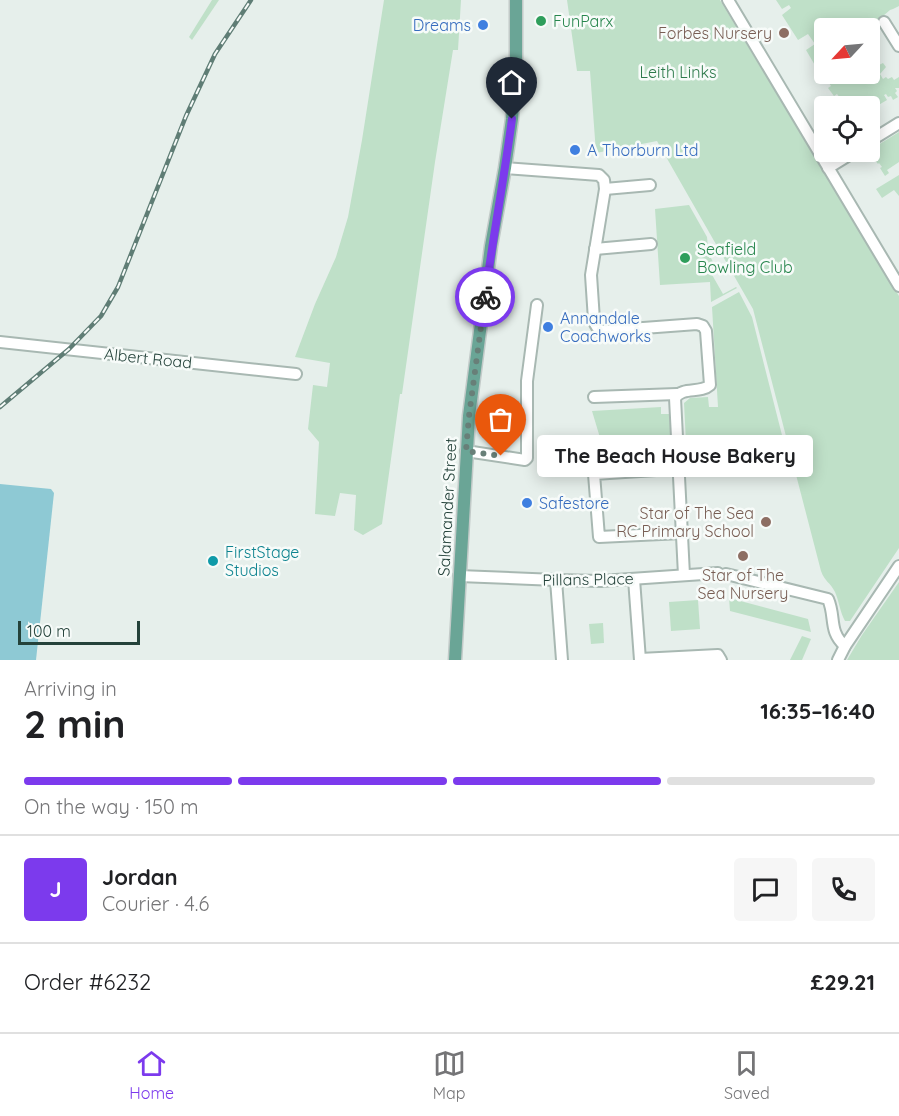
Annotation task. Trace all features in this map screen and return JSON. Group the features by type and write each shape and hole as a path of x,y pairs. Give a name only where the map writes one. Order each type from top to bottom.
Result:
{"main road":[{"name":"Salamander Street","path":"455,660 469,416 491,246 512,119 516,64 516,0"}],"street":[{"path":"728,0 899,286"},
{"path":"884,22 899,46"},
{"path":"880,135 899,123"},
{"path":"828,168 838,162"},
{"path":"505,168 593,174 599,175 604,180 605,189 591,275 594,325 599,330 698,324 706,331 710,385 703,389 682,391 677,394 594,397"},
{"path":"605,189 650,185"},
{"path":"595,249 651,244"},
{"path":"466,451 525,460 527,458 527,381 537,305"},
{"name":"Albert Road","path":"0,342 296,374"},
{"path":"677,394 675,398 676,432 684,575"},
{"path":"682,533 599,537 594,474 718,466"},
{"path":"838,660 844,646 899,566"},
{"name":"Pillans Place","path":"459,576 601,581 722,574 828,600 834,633 844,646"},
{"path":"634,579 640,660 718,655 721,660"},
{"path":"556,580 562,660"}],"green space":[{"path":"212,0 219,0 192,40 189,37"},
{"path":"384,0 461,0 458,50 453,50 435,162 382,524 363,535 354,530 356,495 340,493 335,516 315,514 319,442 308,429 313,385 327,387 330,363 295,357 336,257 348,217"},
{"name":"Leith Links","path":"567,0 720,0 814,155 814,162 818,162 899,296 899,548 850,621 845,621 835,592 821,571 753,309 657,141 596,153 590,71 577,71"},
{"path":"776,0 899,0 899,6 880,19 814,18 814,43 808,34 798,40 782,15 791,8 789,5 782,9"},
{"path":"814,45 814,64 806,50"},
{"path":"883,63 886,67 880,74 880,64"},
{"path":"880,74 883,79 892,77 894,80 899,77 899,88 895,88 898,97 893,100 886,94 884,95 887,100 880,104 880,96 838,96 837,94 834,96 828,88 831,86 830,84 880,84"},
{"path":"899,132 899,162 887,170 889,173 885,176 880,168 882,167 876,162 880,162 880,144"},
{"path":"899,175 899,196 894,190 882,198 876,189"},
{"path":"689,205 707,237 709,258 715,266 711,268 711,273 723,294 737,288 711,302 710,282 660,285 655,209"},
{"path":"739,292 752,317 784,443 725,458 687,462 684,403 690,398 708,397 709,407 718,407 712,307"},
{"path":"661,407 661,414 670,414 672,436 665,437 667,458 607,461 592,411"},
{"path":"899,582 899,660 847,660 862,635"},
{"path":"729,598 808,619 811,632 730,611"},
{"path":"698,600 700,629 671,631 669,602"},
{"path":"603,623 604,643 591,644 589,624"},
{"path":"802,636 811,639 802,660 790,660"}],"water":[{"path":"0,484 51,489 54,493 36,660 0,660"}],"railway":[{"path":"0,407 69,349 101,316 118,287 186,116 215,54 251,0"}],"way so far":[{"path":"485,297 466,451 501,456"}],"place":[{"name":"FunParx","path":"541,21"},
{"name":"Dreams","path":"483,25"},
{"name":"Forbes Nursery","path":"784,33"},
{"name":"A Thorburn Ltd","path":"575,150"},
{"name":"Seafield Bowling Club","path":"685,258"},
{"name":"Annandale Coachworks","path":"548,327"},
{"name":"The Beach House Bakery","path":"501,456"},
{"name":"Safestore","path":"527,503"},
{"name":"Star of The Sea RC Primary School","path":"766,522"},
{"name":"Star of The Sea Nursery","path":"743,556"},
{"name":"FirstStage Studios","path":"213,561"}],"route":[{"path":"485,297 512,119"}]}
